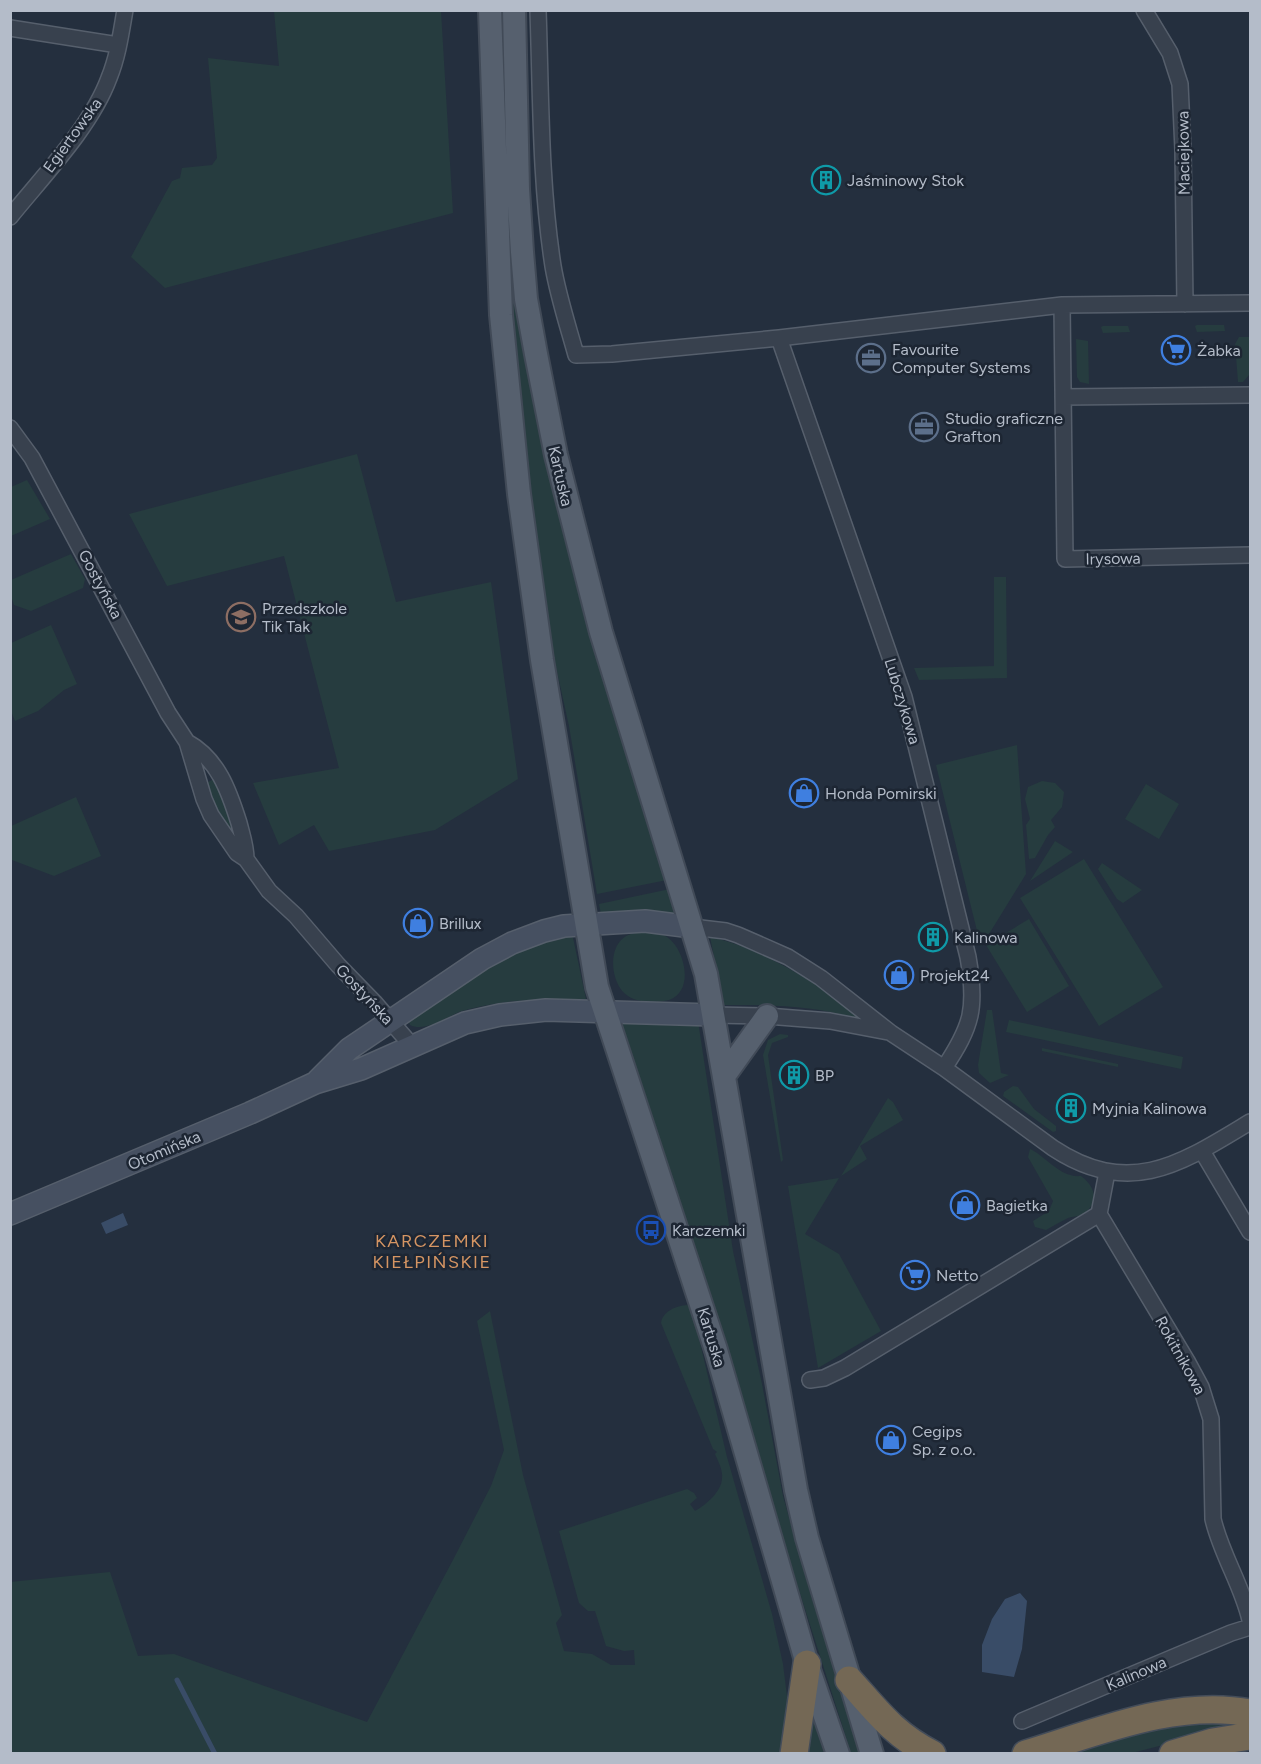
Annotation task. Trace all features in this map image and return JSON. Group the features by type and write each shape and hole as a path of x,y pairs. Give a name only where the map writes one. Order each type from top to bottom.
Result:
{"highway":[{"path":"794,1754 807,1664"},
{"path":"849,1680 894,1730 932,1754"},
{"path":"1026,1754 1144,1718 1228,1709 1251,1713"},
{"path":"1173,1754 1213,1742 1251,1736"}],"main road":[{"path":"490,10 501,315 519,494 542,660 587,924"},
{"name":"Kartuska","path":"514,10 518,189 526,299 555,455 601,632 706,974 713,1014"},
{"name":"Kartuska","path":"587,924 597,987 716,1350 807,1664 838,1754"},
{"path":"713,1014 796,1490 807,1538 872,1754"},
{"path":"724,1076 767,1016"}],"street":[{"name":"Egiertowska","path":"10,217 82,126 109,80 125,10"},
{"path":"538,10 543,169 547,212 554,269 576,355 612,354 779,338 1062,305 1251,303"},
{"name":"Maciejkowa","path":"1144,10 1170,53 1180,84 1184,150 1185,304"},
{"path":"10,28 118,45"},
{"name":"Irysowa","path":"1062,305 1065,559 1251,555"},
{"name":"Lubczykowa","path":"779,338 904,697 968,957 973,996 971,1015 959,1046 944,1068"},
{"path":"1063,397 1251,395"},
{"name":"Gostyńska","path":"10,428 32,458 168,713 188,742 204,799 211,815 237,853 246,859 268,891 296,916 413,1047"},
{"name":"Gostyńska","path":"188,742 199,748 216,768 226,785 246,848 246,859"},
{"name":"Otomińska","path":"315,1083 349,1049 482,959 512,943 564,926 645,921 692,927"},
{"path":"692,927 738,935 788,957 821,978 891,1033 944,1068 1071,1160 1107,1172 1136,1173 1159,1169 1202,1151 1251,1122"},
{"name":"Otomińska","path":"10,1214 250,1113 315,1083 360,1070 465,1023 500,1015 546,1010 713,1014"},
{"path":"713,1014 830,1021 891,1033"},
{"path":"1202,1151 1251,1232"},
{"path":"810,1380 824,1378 845,1368 1099,1214 1107,1172"},
{"name":"Rokitnikowa","path":"1099,1214 1201,1387 1211,1419 1213,1519 1216,1534 1251,1620"},
{"name":"Kalinowa","path":"1022,1721 1231,1633 1251,1627"}],"green space":[{"path":"274,11 441,11 453,213 165,288 131,257 172,181 180,178 182,168 212,165 217,158 208,58 279,66"},
{"path":"517,303 528,377 560,522 600,666 667,880 597,894 569,726 545,617 529,497 510,304"},
{"path":"1224,325 1225,331 1197,332 1195,326"},
{"path":"1128,326 1130,332 1103,333 1101,327"},
{"path":"1239,337 1249,337 1249,375 1243,382 1238,382 1235,344"},
{"path":"1076,339 1088,341 1089,384 1080,382 1077,377"},
{"path":"357,454 396,602 491,582 518,779 435,830 329,851 314,825 279,845 253,783 339,768 284,556 167,586 129,514"},
{"path":"27,480 50,519 11,536 11,487"},
{"path":"71,554 85,579 83,588 31,611 14,605 11,596 11,580"},
{"path":"994,577 1006,577 1007,678 919,680 914,668 994,666"},
{"path":"51,625 77,684 64,690 38,711 15,721 11,711 11,643"},
{"path":"1017,745 1026,874 981,947 936,765"},
{"path":"214,779 220,783 234,833 229,833 205,789 208,782"},
{"path":"1042,781 1055,783 1064,792 1062,807 1051,820 1055,827 1035,858 1029,859 1026,825 1030,819 1025,799 1028,787"},
{"path":"1146,784 1179,804 1159,839 1125,819"},
{"path":"76,797 101,856 54,876 12,860 11,864 11,826"},
{"path":"1055,841 1073,852 1030,881"},
{"path":"1084,859 1163,987 1099,1026 1020,898"},
{"path":"1102,863 1142,890 1123,903 1117,899 1098,869"},
{"path":"670,889 676,915 601,914 599,904"},
{"path":"1029,919 1069,986 1027,1012 986,945"},
{"path":"572,933 586,999 524,1000 494,1004 462,1011 422,1027 410,1025 409,1021 513,951"},
{"path":"635,933 663,935 679,951 685,979 677,995 669,1000 653,1002 637,1000 628,996 617,982 613,962 615,952 625,937"},
{"path":"710,937 752,950 771,959 866,1017 863,1021 812,1009 724,1005"},
{"path":"987,1010 992,1010 1001,1073 1009,1075 990,1083 979,1073 978,1065"},
{"path":"1009,1020 1183,1057 1181,1069 1006,1032"},
{"path":"698,1021 733,1251 762,1384 783,1496 811,1596 862,1753 851,1753 789,1559 715,1307 619,1022"},
{"path":"780,1034 788,1035 788,1037 772,1043 768,1055 783,1160 781,1162 763,1055 768,1040"},
{"path":"1042,1048 1118,1064 1118,1067 1042,1051"},
{"path":"1013,1086 1018,1087 1034,1109 1056,1126 1056,1131 1053,1132 1003,1096 1004,1092"},
{"path":"888,1098 893,1102 903,1120 860,1146 867,1159 841,1176"},
{"path":"1030,1149 1067,1174 1081,1176 1086,1180 1094,1195 1092,1205 1088,1210 1082,1215 1068,1218 1046,1230 1035,1227 1033,1221 1049,1211 1053,1201 1028,1157"},
{"path":"839,1178 805,1234 839,1254 881,1331 818,1368 788,1186"},
{"path":"687,1305 691,1307 693,1313 727,1457 772,1614 783,1664 788,1704 784,1753 11,1753 10,1582 110,1572 138,1656 174,1654 367,1722 491,1486 504,1450 477,1321 490,1311 523,1475 562,1615 556,1623 564,1651 592,1654 611,1665 635,1665 634,1650 624,1651 606,1646 595,1611 588,1611 579,1603 559,1531 687,1489 697,1498 690,1504 695,1511 719,1488 722,1475 715,1454 717,1452 713,1449 661,1323 664,1315 671,1310"},
{"path":"813,1720 824,1753 806,1753"},
{"path":"1206,1720 1248,1723 1132,1753 1064,1754 1142,1730"}],"water":[{"path":"123,1213 128,1225 106,1234 101,1223"},
{"path":"1020,1593 1027,1601 1022,1649 1014,1677 982,1672 982,1645 992,1619 1005,1599"}],"waterway":[{"path":"177,1680 215,1754"}],"place":[{"name":"Jaśminowy Stok","path":"826,180"},
{"name":"Żabka","path":"1176,350"},
{"name":"Favourite Computer Systems","path":"871,358"},
{"name":"Studio graficzne Grafton","path":"924,427"},
{"name":"Przedszkole Tik Tak","path":"241,617"},
{"name":"Honda Pomirski","path":"804,793"},
{"name":"Brillux","path":"418,923"},
{"name":"Kalinowa","path":"933,937"},
{"name":"Projekt24","path":"899,975"},
{"name":"BP","path":"794,1075"},
{"name":"Myjnia Kalinowa","path":"1071,1108"},
{"name":"Bagietka","path":"965,1205"},
{"name":"Karczemki","path":"651,1230"},
{"name":"Netto","path":"915,1275"},
{"name":"Cegips Sp. z o.o.","path":"891,1440"}],"district":[{"name":"KARCZEMKI KIEŁPIŃSKIE","path":"432,1251"}]}
